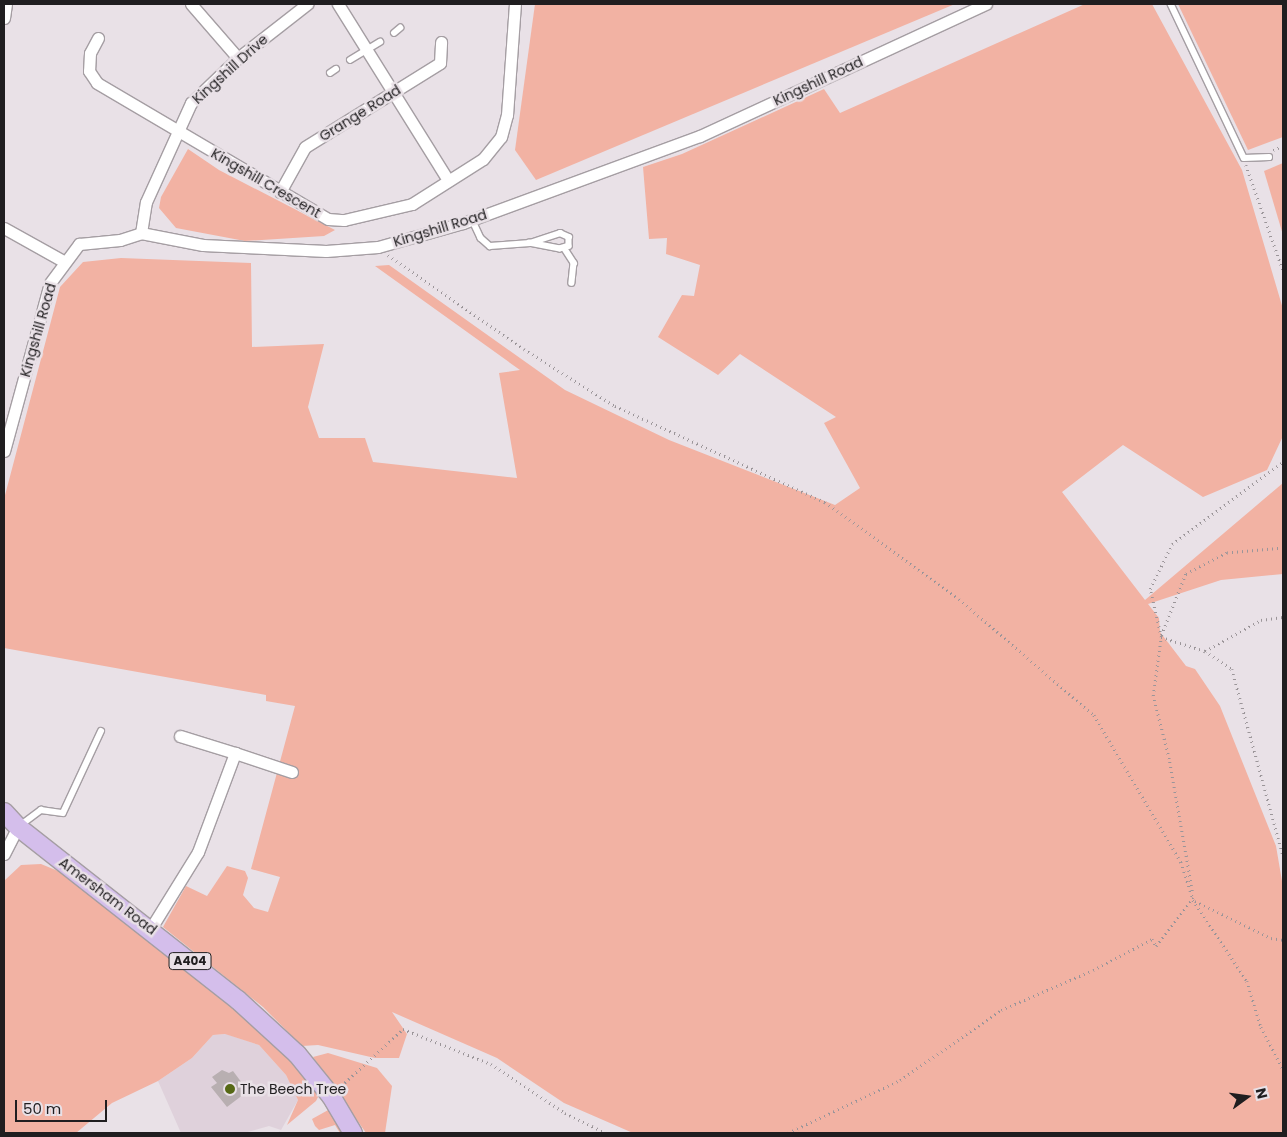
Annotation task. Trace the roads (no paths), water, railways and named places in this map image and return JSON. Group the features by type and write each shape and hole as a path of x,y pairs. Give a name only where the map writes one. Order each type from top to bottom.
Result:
{"main road":[{"name":"Amersham Road","path":"4,812 18,827 151,928 271,1030 331,1096 354,1133"}],"street":[{"path":"4,18 6,4"},
{"path":"191,4 238,58"},
{"name":"Kingshill Drive","path":"141,233 146,202 177,130 191,103 238,58 307,4"},
{"path":"338,4 448,180"},
{"name":"Kingshill Crescent","path":"98,38 90,52 89,71 97,82 328,219 344,220 412,204 483,159 501,137 507,115 515,4"},
{"name":"Kingshill Road","path":"4,451 50,283 63,261 80,244 120,240 141,233 203,245 326,252 378,247 472,219 700,136 986,4"},
{"name":"Grange Road","path":"280,192 305,147 440,63 441,42"},
{"path":"4,228 63,261"},
{"path":"180,736 292,772"},
{"path":"151,928 194,861 235,754"},
{"path":"4,854 18,827"}],"lane":[{"path":"1171,4 1244,158 1269,157"},
{"path":"394,33 400,28"},
{"path":"350,60 380,42"},
{"path":"330,73 336,69"},
{"path":"472,219 481,238 490,246 530,243 566,249"},
{"path":"530,243 560,233 569,237 566,249 574,263 572,283"},
{"path":"18,827 41,810 63,813 101,731"}],"place":[{"name":"The Beech Tree","path":"230,1089"}]}
